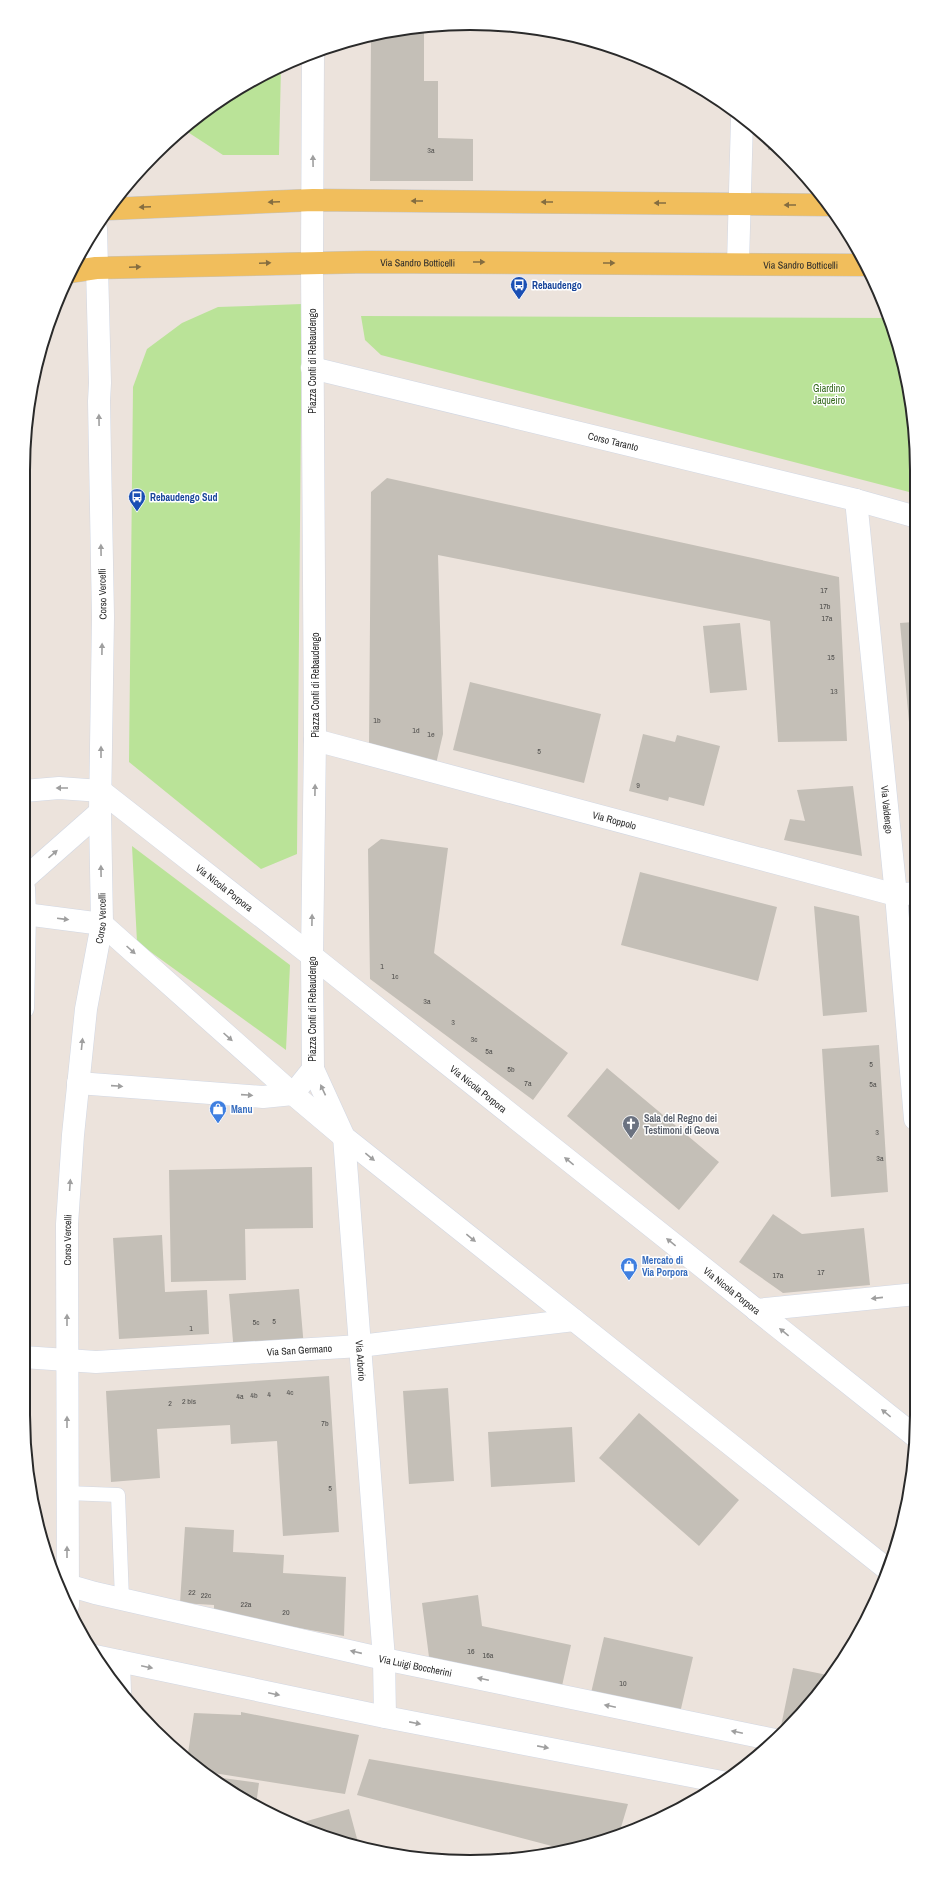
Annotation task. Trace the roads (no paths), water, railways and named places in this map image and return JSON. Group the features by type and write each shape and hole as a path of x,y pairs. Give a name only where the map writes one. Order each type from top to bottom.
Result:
{"main road":[{"path":"116,209 313,200 821,205"},
{"name":"Via Sandro Botticelli","path":"77,271 96,268 312,262 859,265"}],"street":[{"name":"Piazza Conti di Rebaudengo","path":"293,1094 313,1069 312,956 316,740 312,368 313,59"},
{"path":"738,264 742,124"},
{"name":"Corso Vercelli","path":"64,1586 67,1493 67,1224 78,1083 86,1009 102,924 100,802 103,617 99,401 100,383 96,239"},
{"name":"Corso Taranto","path":"312,368 856,500 910,515"},
{"name":"Via Valdengo","path":"856,500 905,894 910,1006"},
{"name":"Via Roppolo","path":"316,740 905,894"},
{"path":"30,790 59,788 100,802 30,873"},
{"name":"Via Nicola Porpora","path":"100,802 312,956 909,1432"},
{"path":"30,915 102,924 293,1094 344,1137 883,1566"},
{"name":"Via Arborio","path":"313,1069 344,1137 384,1659 385,1717"},
{"path":"78,1083 263,1096 293,1094"},
{"path":"756,1310 910,1295"},
{"name":"Via San Germano","path":"30,1357 67,1358 96,1362 360,1346 574,1320"},
{"name":"Via Luigi Boccherini","path":"67,1591 122,1599 384,1659 768,1739"},
{"path":"103,1658 385,1717 715,1781"},
{"path":"119,1662 120,1681"}],"lane":[{"path":"67,1493 118,1495 122,1599"}],"place":[{"name":"Rebaudengo","path":"519,300"},
{"name":"Rebaudengo Sud","path":"137,512"},
{"name":"Manu","path":"218,1124"},
{"name":"Sala del Regno dei Testimoni di Geova","path":"631,1139"},
{"name":"Mercato di Via Porpora","path":"629,1281"}],"park label":[{"name":"Giardino Jaqueiro","path":"829,394"}]}
